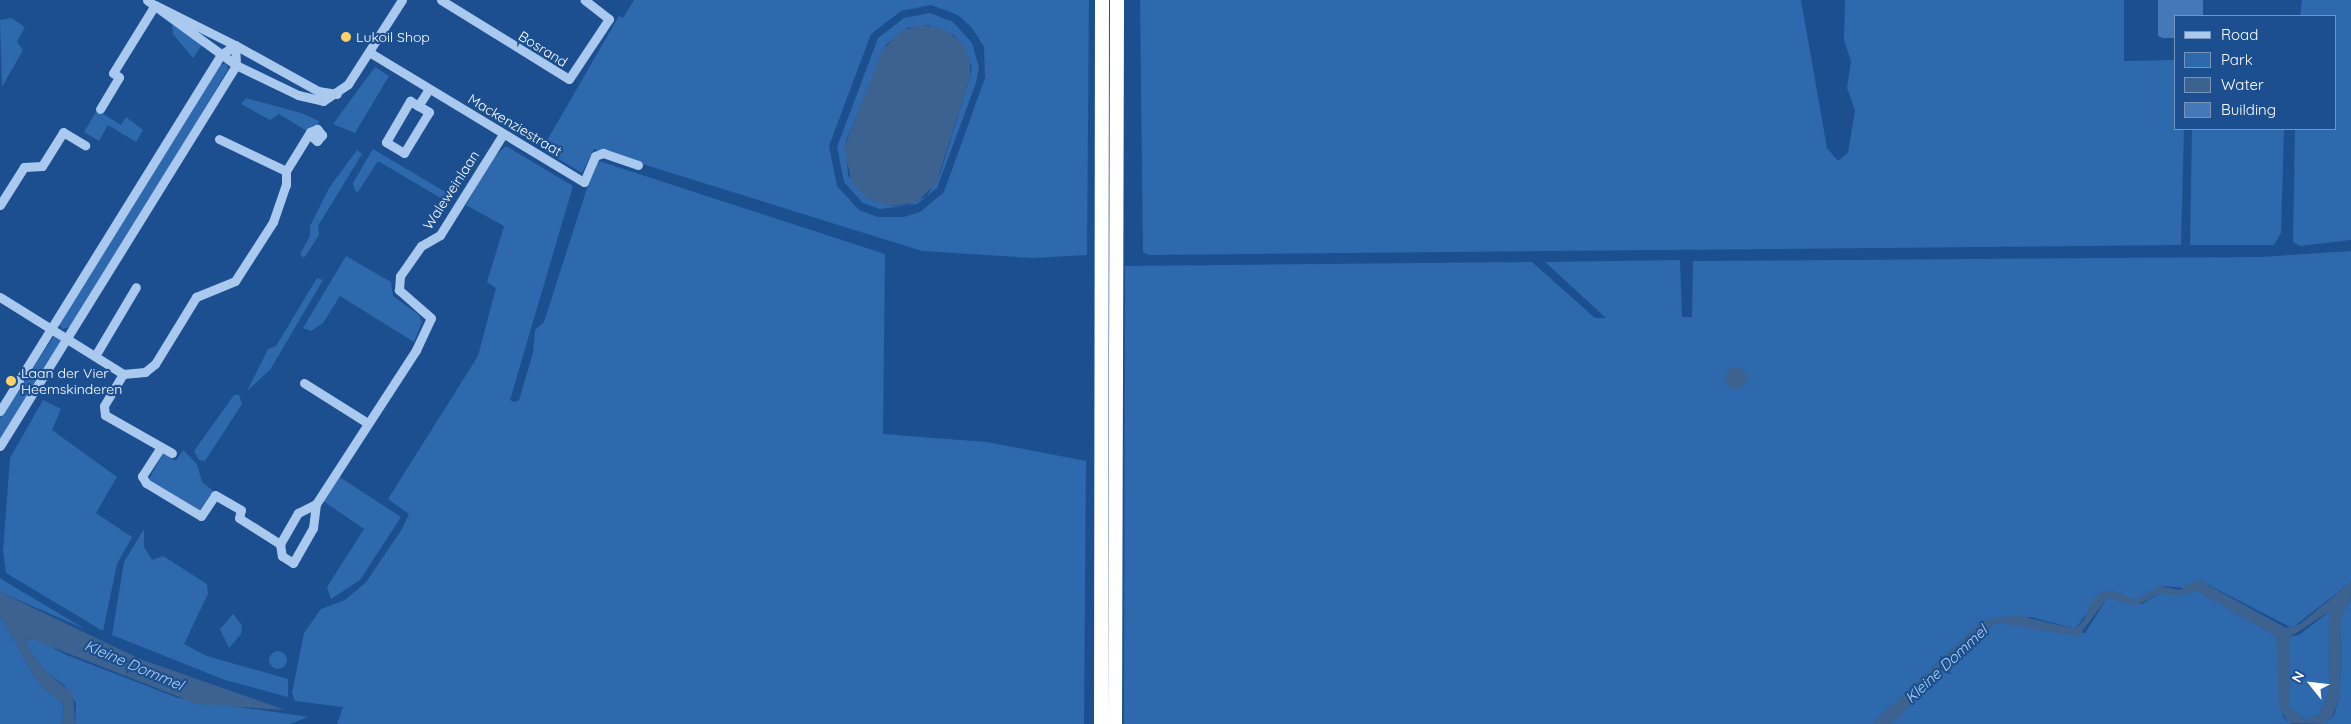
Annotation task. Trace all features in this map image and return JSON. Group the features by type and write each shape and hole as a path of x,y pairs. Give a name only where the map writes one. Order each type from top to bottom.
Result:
{"highway":[{"path":"1100,724 1102,0"},
{"path":"1115,724 1117,0"}],"street":[{"path":"151,2 236,65 298,95 323,101 337,94 369,52 402,0"},
{"name":"Bosrand","path":"441,0 569,80 608,19 585,0"},
{"path":"151,2 186,16 235,46 318,91 337,94"},
{"path":"100,109 119,77 113,73 151,2"},
{"path":"0,411 221,55 235,46"},
{"path":"0,446 236,65 235,46"},
{"name":"Mackenziestraat","path":"369,52 584,182 595,156 603,154 638,164"},
{"path":"418,106 429,89"},
{"path":"410,101 418,106 429,112 404,153 386,142 410,101"},
{"path":"0,205 24,167 42,166 63,132 85,145"},
{"name":"Waleweinlaan","path":"316,504 298,512 280,544 282,556 293,563 313,528 316,504 366,422 375,416 431,318 399,290 400,276 420,246 440,235 503,134"},
{"path":"0,297 123,374 145,372 155,364 196,297 235,281 273,222 286,185 286,172 310,135"},
{"path":"219,139 286,172"},
{"path":"95,356 136,287"},
{"path":"123,374 103,410 172,453"},
{"path":"304,383 366,422"},
{"name":"Waleweinlaan","path":"160,447 142,476 146,483 200,516 215,495 241,510 239,518 280,544"}],"green space":[{"path":"634,0 1089,0 1087,255 1032,258 922,251 594,149 582,173 542,149 619,16 623,18","holes":["931,5 958,15 972,28 984,47 985,78 944,192 920,212 904,217 878,217 859,210 837,186 829,146 871,34 901,11"]},
{"path":"1140,0 1801,0 1827,148 1838,161 1848,153 1855,110 1847,88 1851,61 1844,40 1845,0 2124,0 2124,61 2174,60 2174,130 2184,130 2181,245 1149,255 1143,252"},
{"path":"2302,0 2351,0 2351,240 2300,246 2293,242 2295,130 2336,130 2336,15 2300,15"},
{"path":"930,13 953,22 972,43 979,67 976,83 937,188 927,196 917,204 880,209 863,203 844,182 837,147 878,38 904,18","holes":["928,25 955,36 972,66 940,174 927,196 908,205 887,206 848,176 846,141 886,45 907,28"]},
{"path":"11,18 25,27 17,42 23,50 2,87 0,20"},
{"path":"172,24 202,45 193,58 173,34"},
{"path":"226,63 228,69 195,125 70,327 62,329 59,323 219,65"},
{"path":"375,67 389,76 355,133 333,124"},
{"path":"246,98 301,113 319,121 318,126 307,131 279,114 270,120 241,104"},
{"path":"97,110 121,125 126,117 143,130 136,142 108,125 99,141 84,132"},
{"path":"2192,130 2284,130 2281,233 2274,245 2190,245"},
{"path":"506,146 573,186 510,400 514,402 519,400 533,353 535,330 544,322 596,160 885,254 883,434 987,442 1086,461 1084,724 337,724 343,707 295,701 292,693 304,633 321,609 345,600 366,582 402,529 409,514 388,499 478,356 496,288 487,282 504,226 466,205 493,158"},
{"path":"373,149 447,193 444,200 378,161 358,192 355,191 353,183"},
{"path":"357,150 362,154 318,226 319,235 304,258 300,254 310,236 310,226 329,188"},
{"path":"2351,251 2351,582 2292,628 2197,579 2184,588 2163,586 2135,600 2112,591 2103,592 2075,629 2032,617 1983,620 1872,724 1124,724 1125,266 1532,262 1595,318 1606,318 1545,262 1680,260 1682,317 1692,317 1693,261 2260,257"},
{"path":"346,256 391,282 393,296 419,315 422,322 414,342 340,296 323,323 311,331 303,328"},
{"path":"317,278 323,280 270,370 247,391 268,349 276,346"},
{"path":"54,336 61,341 0,442 0,418"},
{"path":"234,395 239,395 242,404 205,461 199,460 194,451"},
{"path":"43,400 61,409 52,430 117,477 96,513 132,537 117,564 103,631 6,573 3,551 10,458"},
{"path":"183,450 197,464 202,482 213,491 199,511 148,481 163,453 176,461"},
{"path":"338,476 401,517 360,580 331,599 327,587 364,529 323,501"},
{"path":"144,529 144,547 152,560 163,556 207,584 208,594 184,644 207,656 288,679 288,697 225,680 112,635 124,562"},
{"path":"0,578 6,582 85,629 0,592"},
{"path":"2197,591 2276,636 2283,717 2291,724 1890,724 1978,636 1998,622 2085,633 2107,598 2142,604 2159,594"},
{"path":"2351,598 2351,724 2324,724 2334,715 2340,696 2341,618"},
{"path":"2330,611 2329,691 2319,715 2304,719 2290,707 2290,637 2299,635"},
{"path":"233,614 242,625 241,634 229,648 220,629"},
{"path":"0,616 39,684 64,705 62,724 0,724"},
{"path":"34,637 64,654 178,698 308,717 290,724 75,724 76,703 64,685 44,670 28,647 27,641"},
{"path":"278,651 284,654 287,660 284,666 278,669 272,666 269,660 272,654"}],"water":[{"path":"921,25 941,28 960,41 970,59 970,77 936,184 915,203 887,206 867,198 852,183 844,148 882,51 901,31"},
{"path":"1736,367 1746,374 1747,378 1740,388 1736,389 1726,382 1725,378 1732,368"},
{"name":"Kleine Dommel","path":"2197,579 2286,628 2300,624 2351,582 2351,598 2341,618 2340,696 2333,715 2324,724 2289,723 2279,708 2276,636 2197,591 2180,596 2159,594 2135,606 2107,598 2078,637 1998,622 1978,636 1890,724 1872,724 1983,620 2016,615 2075,629 2084,620 2092,600 2102,592 2112,590 2135,600 2159,586 2180,590","holes":["2330,611 2329,691 2319,715 2304,719 2290,707 2290,637"]},
{"name":"Kleine Dommel","path":"0,592 140,659 285,710 197,704 29,638 28,647 44,670 73,694 75,724 62,724 64,705 39,684 0,616"}],"building":[{"path":"2158,0 2203,0 2203,15 2174,15 2174,38 2158,36"}],"place":[{"name":"Lukoil Shop","path":"346,37"},
{"name":"Laan der Vier Heemskinderen","path":"11,381"}]}
